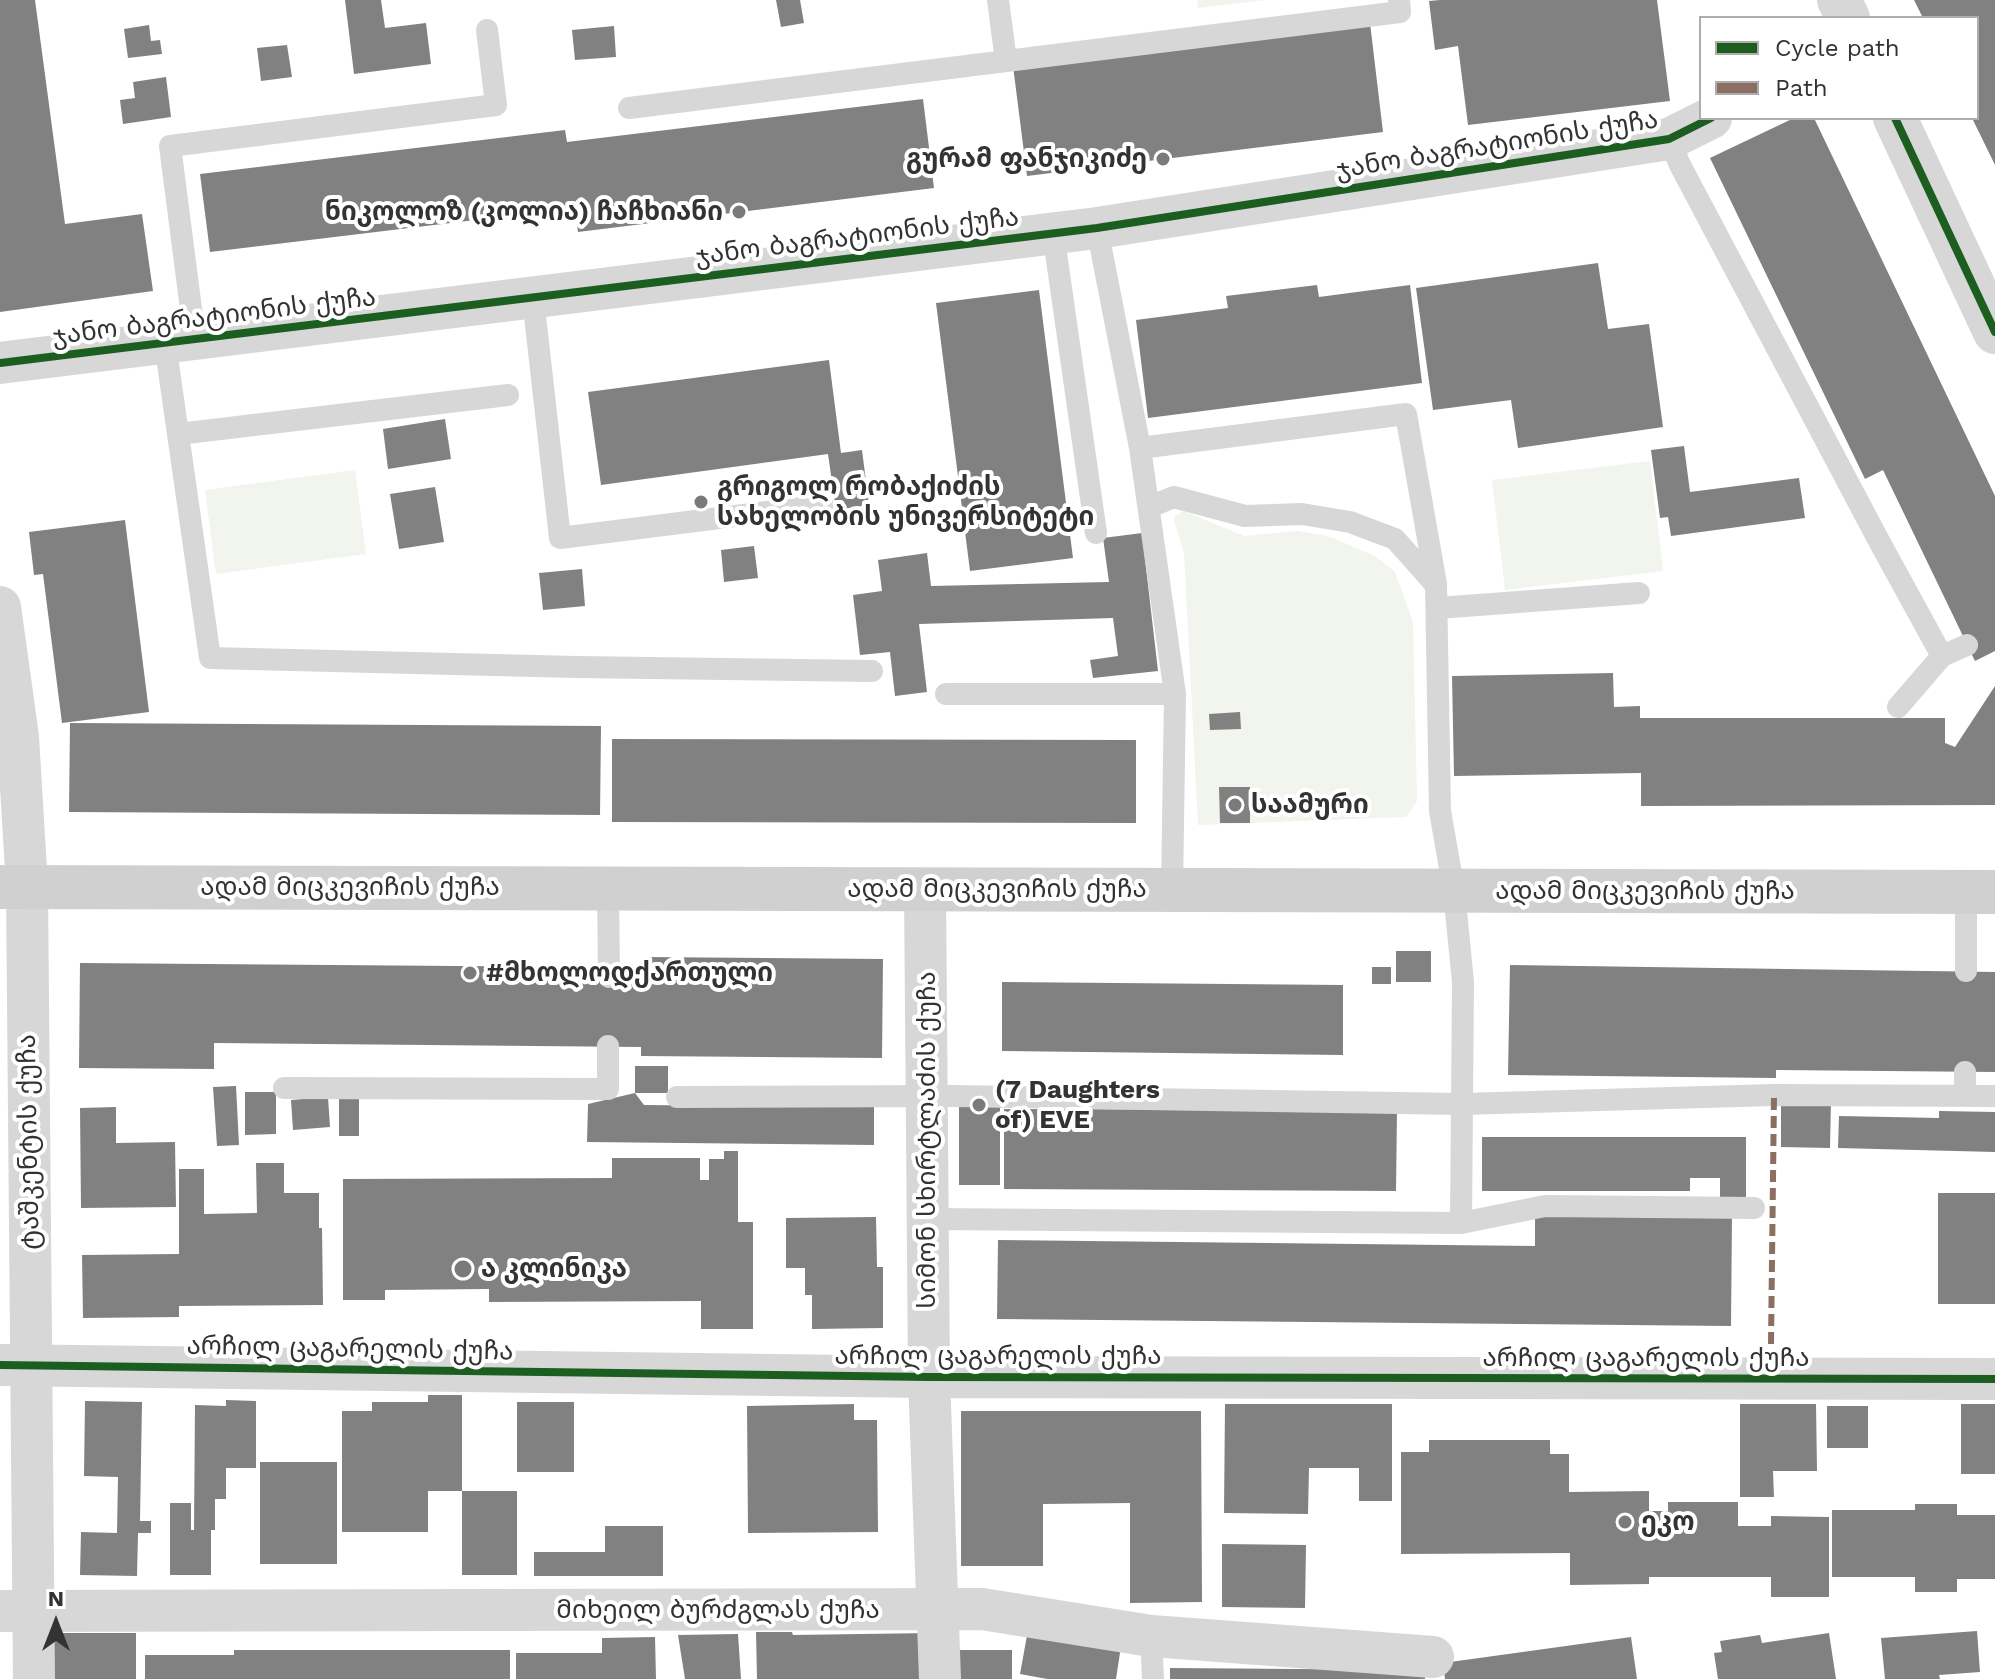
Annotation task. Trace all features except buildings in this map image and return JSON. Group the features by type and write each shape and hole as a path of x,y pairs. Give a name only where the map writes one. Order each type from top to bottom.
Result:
{"main road":[{"name":"ადამ მიცკევიჩის ქუჩა","path":"13,887 1980,892"}],"street":[{"name":"ჯანო ბაგრატიონის ქუჩა","path":"0,363 1097,228 1669,139 1707,120"},
{"path":"1896,120 1995,332"},
{"name":"ტაშკენტის ქუჩა","path":"0,607 18,737 13,887 17,1611 34,1679"},
{"name":"სიმონ სხირტლაძის ქუჩა","path":"925,889 929,1377 940,1679"},
{"name":"არჩილ ცაგარელის ქუჩა","path":"15,1365 929,1377 1995,1379"},
{"name":"მიხეილ ბურძგლას ქუჩა","path":"17,1611 982,1609 1151,1636 1433,1657"}],"lane":[{"path":"998,0 1006,61"},
{"path":"629,108 1400,12 1399,0"},
{"path":"487,30 496,105 170,146 180,342 178,434 210,658 872,671"},
{"path":"1669,139 1834,457 1942,656"},
{"path":"1097,228 1140,448 1175,694 1172,890"},
{"path":"1053,232 1096,533"},
{"path":"533,298 560,538 823,505"},
{"path":"178,434 508,395"},
{"path":"1140,448 1406,414 1438,608 1440,811 1454,891 1463,982 1461,1223"},
{"path":"1149,507 1174,497 1245,516 1302,514 1350,522 1395,539 1436,584"},
{"path":"1438,608 1639,593"},
{"path":"1898,707 1942,656 1967,645"},
{"path":"946,694 1175,694"},
{"path":"608,888 609,977"},
{"path":"1966,971 1980,892"},
{"path":"284,1088 608,1089 608,1046"},
{"path":"1965,1072 1965,1096"},
{"path":"677,1097 1462,1104 1774,1095 1995,1096"},
{"path":"928,1219 1461,1223 1545,1206 1754,1208"},
{"path":"1151,1636 1153,1679"}],"shaded area":[{"path":"1197,0 1266,0 1198,8"},
{"path":"1650,461 1663,571 1505,590 1492,480"},
{"path":"355,470 366,554 216,574 205,490"},
{"path":"1184,511 1244,536 1298,531 1328,536 1375,556 1395,572 1413,622 1417,801 1406,817 1198,825 1184,553 1174,520"}],"marked path":[{"path":"1771,1344 1774,1095"}],"cycle path":[{"path":"0,363 1097,228 1669,139 1707,120"},
{"path":"1896,120 1995,332"},
{"path":"0,1365 929,1377 1995,1379"}],"place":[{"name":"გურამ ფანჯიკიძე","path":"1163,159"},
{"name":"ნიკოლოზ (კოლია) ჩაჩხიანი","path":"739,212"},
{"name":"გრიგოლ რობაქიძის სახელობის უნივერსიტეტი","path":"701,502"},
{"name":"საამური","path":"1235,805"},
{"name":"#მხოლოდქართული","path":"470,973"},
{"name":"(7 Daughters of) EVE","path":"979,1105"},
{"name":"ა კლინიკა","path":"463,1269"},
{"name":"ეკო","path":"1625,1522"}]}
